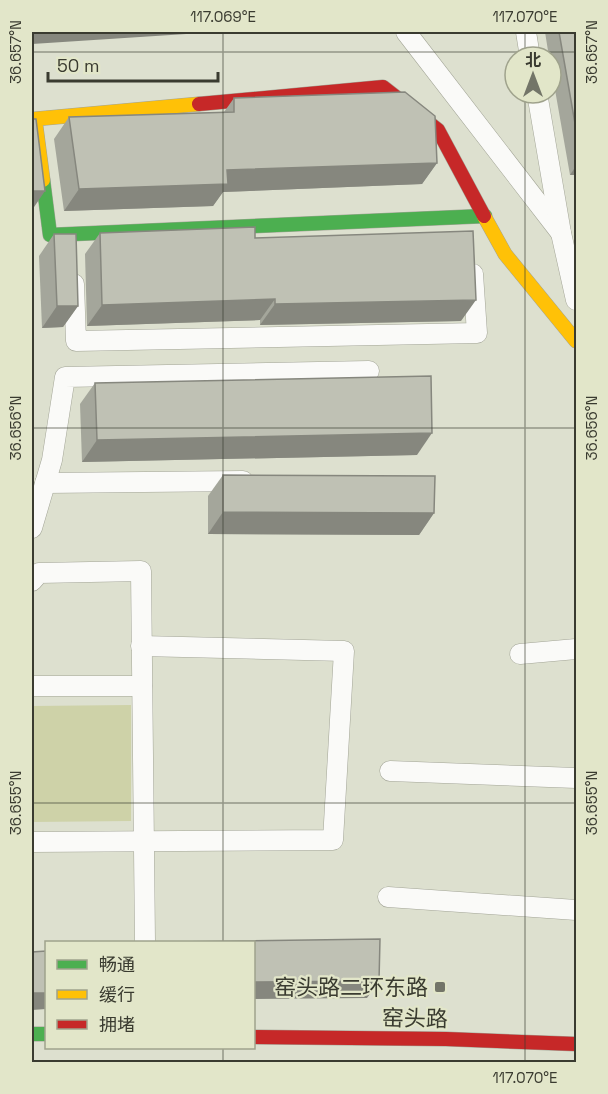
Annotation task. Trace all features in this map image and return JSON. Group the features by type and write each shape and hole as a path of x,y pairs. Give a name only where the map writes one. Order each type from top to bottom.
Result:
{"street":[{"path":"406,32 561,233"},
{"path":"477,216 50,235 35,119 383,87 438,130 477,216 576,341"},
{"path":"539,105 561,233 576,300"},
{"path":"72,234 76,341 477,333 472,245 477,216"},
{"path":"32,528 52,460 65,377 369,371"},
{"path":"45,483 258,481"},
{"path":"32,581 39,573 141,571 145,941"},
{"path":"32,842 333,840 344,651 141,646"},
{"path":"520,654 576,649"},
{"path":"32,686 142,686"},
{"path":"390,771 576,778"},
{"path":"388,897 576,910"},
{"name":"窑头路","path":"255,1037 446,1039 576,1044"}],"green space":[{"path":"131,705 131,821 32,822 32,706"}],"building":[{"path":"559,32 576,32 576,129 563,45"},
{"path":"405,92 435,116 437,163 227,170 228,184 79,189 69,117 234,112 234,98"},
{"path":"32,119 36,119 45,191 32,191"},
{"path":"255,227 255,238 473,231 476,300 275,304 275,299 102,305 100,233"},
{"path":"54,234 76,234 78,306 57,306"},
{"path":"431,376 432,433 97,440 95,383"},
{"path":"223,475 435,476 434,513 223,512"},
{"path":"380,939 379,981 255,982 255,941 243,941"},
{"path":"45,951 45,993 32,993 32,952"}],"traffic: fast":[{"path":"43,180 50,235 485,216"},
{"path":"32,1034 45,1034"}],"traffic: slow":[{"path":"43,180 35,119 199,104"},
{"path":"484,216 505,254 576,341"}],"traffic: jam":[{"path":"199,104 383,87 438,130 484,216"},
{"path":"255,1037 446,1039 576,1044"}],"place":[{"name":"窑头路二环东路","path":"440,987"}]}
